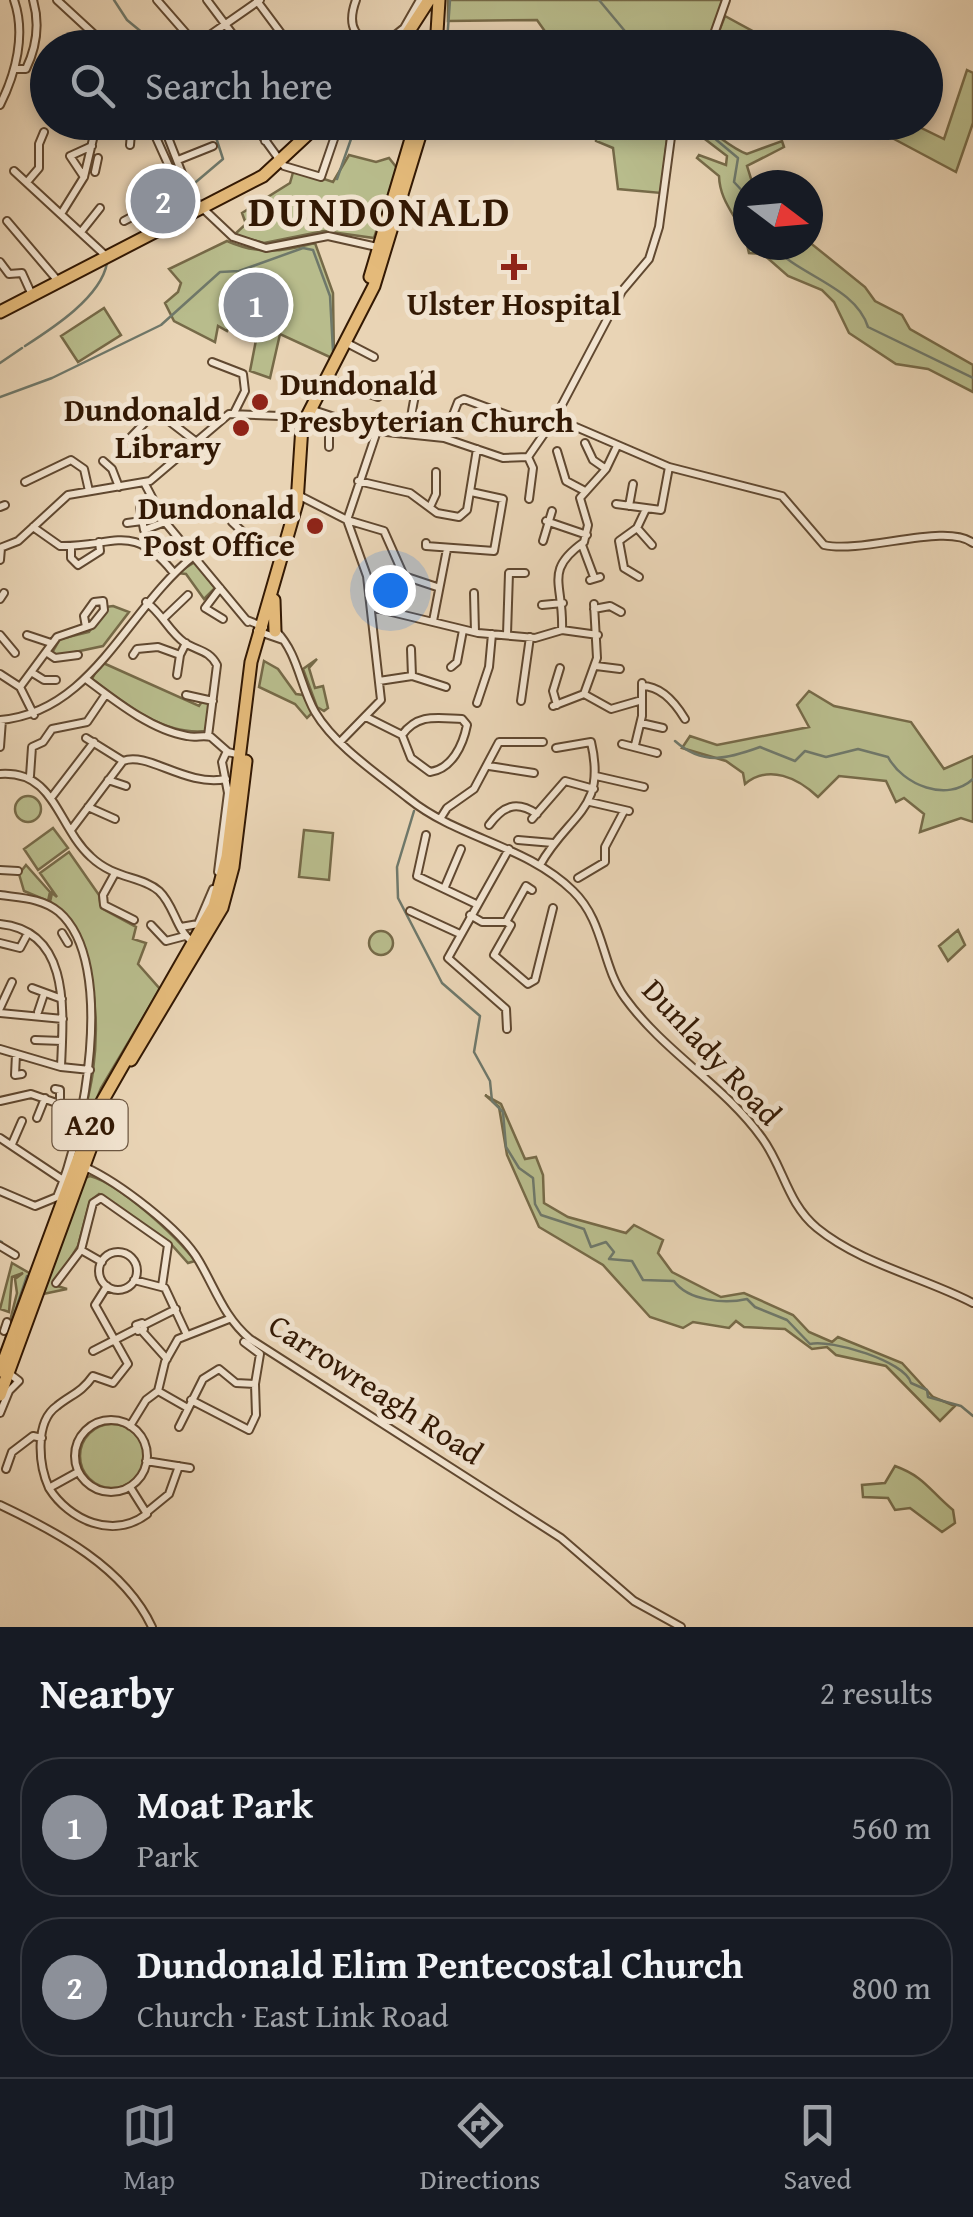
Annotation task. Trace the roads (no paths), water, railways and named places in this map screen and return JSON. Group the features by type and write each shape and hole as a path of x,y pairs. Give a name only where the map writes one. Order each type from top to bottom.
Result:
{"highway":[{"path":"412,30 435,1"},
{"path":"435,1 437,30"},
{"path":"0,312 180,219 205,213 215,201 280,162 304,140"},
{"name":"A20","path":"348,340 383,248 411,140"},
{"name":"A20","path":"2,1370 80,1165 80,1139 121,1062 194,942 224,874 238,754 267,631 271,594 298,494 307,413 348,340 400,205 419,140"},
{"path":"180,219 189,196"},
{"path":"267,631 280,562"},
{"name":"A20","path":"0,1395 2,1370 56,1218 80,1165"}],"street":[{"path":"0,105 15,69 19,16 14,0"},
{"path":"32,0 34,30"},
{"path":"58,0 90,30"},
{"path":"157,0 184,30"},
{"path":"207,0 229,30"},
{"path":"354,30 351,22 356,0"},
{"path":"402,30 420,0"},
{"path":"715,30 726,0"},
{"path":"219,30 258,1 279,30"},
{"path":"15,69 26,70 30,61"},
{"path":"27,182 39,168 40,140"},
{"path":"60,214 95,164 93,140"},
{"path":"130,140 130,145"},
{"path":"157,140 177,184 233,237 258,247 328,236 383,248"},
{"path":"169,140 185,181"},
{"path":"265,141 280,162 322,177 334,140"},
{"path":"528,457 555,418 622,291 649,259 659,227 670,140"},
{"path":"84,177 70,156 92,146"},
{"path":"178,160 212,146"},
{"path":"14,171 106,256"},
{"path":"81,232 100,208"},
{"path":"124,221 147,209 159,230"},
{"path":"7,221 58,281"},
{"path":"365,244 372,254 368,282"},
{"path":"0,262 8,274 22,273 32,295"},
{"path":"348,340 375,358"},
{"path":"212,362 243,374 245,391 234,413"},
{"path":"408,434 415,412 412,397 424,375"},
{"path":"326,378 378,397"},
{"path":"444,438 458,402 464,399 548,430"},
{"path":"191,409 194,405 218,422"},
{"path":"130,438 156,411 198,444"},
{"path":"0,560 1,548 33,527 64,498 145,484 234,413 330,416 377,431 444,438 503,458 528,457"},
{"path":"329,446 330,416"},
{"path":"555,418 669,467 782,496 802,514 817,540 828,546 856,548 934,537 963,537 973,543"},
{"path":"341,741 380,702 367,576 347,520 377,431"},
{"path":"588,444 593,460 606,470"},
{"path":"583,490 606,470 617,446"},
{"path":"358,481 410,493 440,514 462,516 477,449"},
{"path":"556,455 566,481 583,490"},
{"path":"528,457 533,468 531,498"},
{"path":"24,482 72,460 84,469 89,491"},
{"path":"103,461 112,469 118,487"},
{"path":"616,504 661,510 669,467"},
{"path":"430,508 436,494 436,472"},
{"path":"145,484 144,530 166,522"},
{"path":"629,506 632,484"},
{"path":"562,630 558,568 566,553 582,545 587,535 583,490"},
{"path":"426,543 489,554 496,548 503,499 470,492"},
{"path":"298,494 347,520 384,531 404,576 438,587"},
{"name":"Dunlady Road","path":"147,503 247,620 267,631 292,654 316,712 341,741 413,802 440,819 540,865 574,892 591,913 617,985 628,1002 672,1054 762,1137 800,1211 837,1241 973,1303"},
{"path":"635,579 624,568 619,541 638,528 646,509"},
{"path":"542,542 546,521 553,510"},
{"path":"127,524 142,521"},
{"path":"546,521 587,535"},
{"path":"232,522 263,552 280,562"},
{"path":"33,527 51,542 71,546 136,540 154,550 173,572"},
{"path":"638,528 652,541"},
{"path":"71,546 71,558 78,565 100,552 99,542"},
{"path":"582,545 595,578"},
{"path":"434,621 447,549"},
{"path":"0,747 1,720 34,714 64,700 173,572 195,555"},
{"path":"507,634 508,574 526,573"},
{"path":"220,588 204,608 223,619"},
{"path":"165,617 185,597 174,590"},
{"path":"474,593 475,632"},
{"path":"146,602 165,617 186,643 207,652 217,665 208,736"},
{"path":"542,603 563,603"},
{"path":"560,667 553,691 555,706 584,694 596,666 598,635 594,606 610,606 622,613"},
{"path":"371,607 475,632 530,637 562,630 598,635"},
{"path":"20,687 62,634 86,627"},
{"path":"451,667 457,662 463,630"},
{"path":"476,703 489,667 492,634"},
{"path":"4,635 14,653"},
{"path":"27,635 51,644"},
{"path":"521,702 530,637"},
{"path":"177,675 186,643"},
{"path":"133,654 137,649 152,647 180,655"},
{"path":"411,648 412,676"},
{"path":"46,652 55,658 78,655"},
{"path":"596,666 622,669"},
{"path":"31,672 44,680 56,680"},
{"path":"0,674 20,687 34,714"},
{"path":"379,681 412,676 446,688"},
{"path":"85,679 181,734 208,736 238,754"},
{"path":"635,745 641,723 642,684 656,688 685,716"},
{"path":"30,776 32,748 44,742 52,730 87,722 106,694"},
{"path":"584,694 611,709 642,700"},
{"path":"186,695 214,701"},
{"path":"366,716 402,734 419,766 436,772 452,759 467,725 462,719 425,718 411,723 402,734"},
{"path":"641,723 663,728"},
{"path":"51,798 90,740 123,761 148,760 186,778 226,778"},
{"path":"440,819 447,808 474,789 500,741 540,744"},
{"path":"540,865 553,843 590,802 596,776 590,741 556,748"},
{"path":"622,744 658,753"},
{"path":"181,926 198,924 213,891 222,849 226,778 222,762 238,754"},
{"path":"71,830 123,761"},
{"path":"488,766 532,774"},
{"path":"0,774 30,776 51,798 91,858 114,875 155,888 194,942"},
{"path":"596,776 643,784"},
{"path":"108,780 126,786"},
{"path":"489,825 504,808 523,806 534,816 565,781 594,789"},
{"path":"581,878 605,862 626,811 590,802"},
{"path":"88,808 115,819"},
{"path":"428,838 416,874 476,904"},
{"path":"518,840 553,843"},
{"path":"505,1027 507,1010 477,988 448,958 509,848"},
{"path":"444,889 462,851"},
{"path":"0,870 18,871"},
{"path":"114,875 103,895 104,905 134,920"},
{"path":"506,922 526,886 532,890"},
{"path":"0,896 44,903 62,915 74,933 89,999 90,1070 80,1139 55,1200 28,1204 0,1191"},
{"path":"470,915 482,922 506,922 512,928 494,956 531,984 554,912"},
{"path":"412,914 460,934"},
{"path":"0,924 28,933 53,959 62,999 61,1067"},
{"path":"151,925 166,941 194,942"},
{"path":"0,942 20,948 28,933"},
{"path":"65,938 74,933"},
{"path":"12,982 0,1011 62,1019"},
{"path":"38,1012 38,989 62,999"},
{"path":"34,1040 62,1040"},
{"path":"0,1049 61,1067 90,1070"},
{"path":"16,1054 15,1075 22,1074"},
{"path":"55,1089 60,1090 60,1105"},
{"path":"0,1101 24,1094 82,1112"},
{"path":"37,1118 45,1098"},
{"path":"70,1109 80,1139"},
{"path":"12,1144 22,1121"},
{"path":"0,1138 63,1180"},
{"name":"Carrowreagh Road","path":"80,1165 102,1175 184,1241 229,1318 250,1340 561,1538 634,1602 681,1627"},
{"path":"56,1284 81,1250 92,1203 97,1198 106,1200 170,1248 162,1286 186,1334"},
{"path":"0,1246 16,1256"},
{"path":"81,1250 102,1262"},
{"path":"134,1280 135,1263 127,1255 110,1254 102,1262 100,1274 108,1286 122,1289 134,1280 162,1286"},
{"path":"108,1286 95,1305 129,1361 113,1383 93,1376 82,1392 54,1408 42,1438 42,1465 49,1488 64,1507 94,1524 120,1525 141,1519 169,1494 179,1466"},
{"path":"92,1351 176,1309"},
{"path":"130,1426 146,1400 158,1390 167,1359 186,1334 204,1332 229,1318"},
{"path":"141,1328 167,1359"},
{"path":"158,1390 249,1430 256,1415 255,1384 260,1354 245,1346"},
{"path":"178,1428 203,1380 219,1368 236,1383 255,1384"},
{"path":"0,1414 9,1391 19,1381 2,1370"},
{"path":"106,1420 130,1426 142,1439 146,1461 130,1487 100,1491 78,1472 74,1453 84,1431 106,1420"},
{"path":"6,1470 16,1447 33,1436 42,1438"},
{"path":"146,1461 190,1468"},
{"path":"49,1488 78,1472"},
{"path":"130,1487 147,1512"},
{"path":"0,1505 102,1566 138,1604 152,1627"}],"waterway":[{"path":"114,0 139,30"},
{"path":"448,30 450,0"},
{"path":"599,0 624,30"},
{"path":"190,187 223,159 217,140"},
{"path":"337,179 351,140"},
{"path":"716,140 738,158 736,170"},
{"path":"0,397 52,378 161,325 220,272 239,271 303,248 313,250 330,296 333,351"},
{"path":"789,260 851,301 868,327 973,378"},
{"path":"25,346 86,299 96,288 107,263"},
{"path":"0,363 22,348"},
{"path":"675,741 695,754 716,758 760,747 795,761 805,751 826,757 858,749 888,757 904,776 926,787 951,790 973,779"},
{"path":"414,811 397,867 398,898 442,983 480,1016 474,1052 490,1081 492,1101 503,1112 506,1147 519,1168 533,1178 535,1204 541,1215 584,1229 591,1247 606,1242 614,1252 609,1259 632,1261 643,1280 674,1281 688,1293 708,1299 747,1299 755,1307 787,1320 810,1344 834,1345 882,1360 896,1367 911,1383 927,1390 928,1397 961,1406 973,1416"},
{"path":"6,1338 27,1276"}],"place":[{"name":"Dundonald Elim Pentecostal Church","path":"163,201"},
{"name":"Ulster Hospital","path":"514,267"},
{"name":"Moat Park","path":"256,305"},
{"name":"Dundonald Presbyterian Church","path":"260,402"},
{"name":"Dundonald Library","path":"241,428"},
{"name":"Dundonald Post Office","path":"315,526"}],"district":[{"name":"DUNDONALD","path":"380,211"}]}
